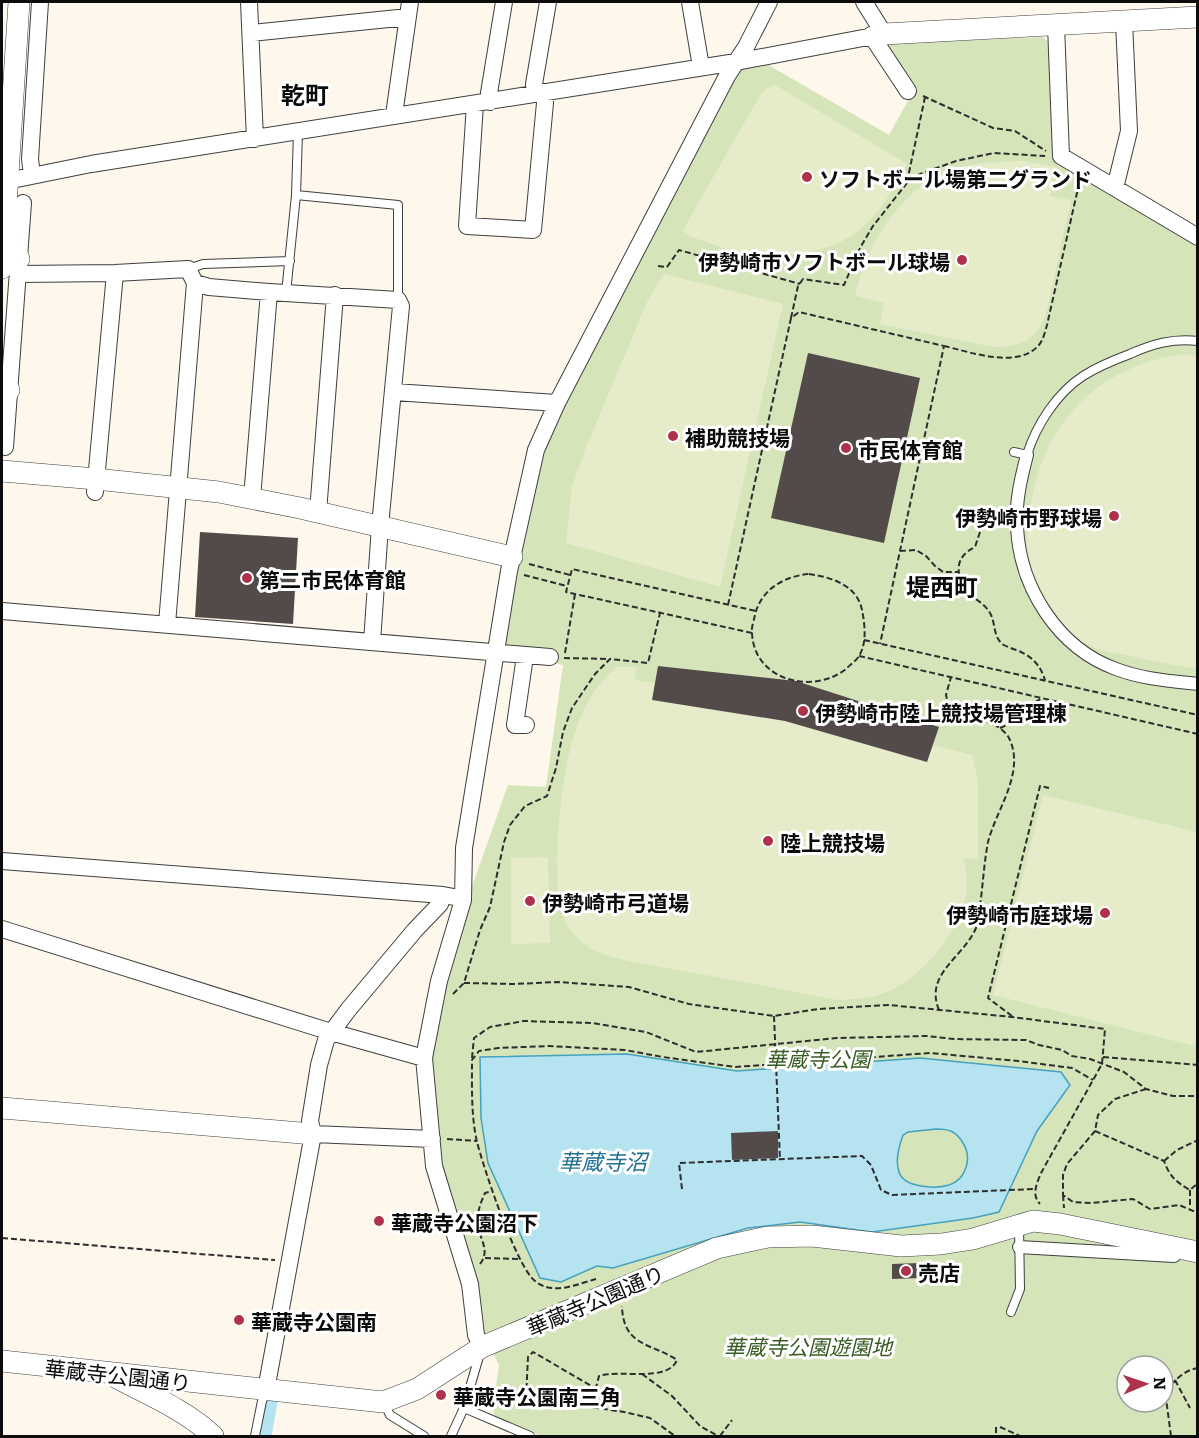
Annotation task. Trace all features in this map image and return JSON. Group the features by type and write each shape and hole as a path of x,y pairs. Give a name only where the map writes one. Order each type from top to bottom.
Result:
{"street":[{"path":"13,267 5,222 5,181 20,2"},
{"path":"32,175 30,159 40,2"},
{"path":"249,2 255,139"},
{"path":"504,2 489,93 483,103 467,226 533,230 545,103 534,84 548,2"},
{"path":"690,2 701,67"},
{"path":"482,1347 476,1335 470,1284 436,1176 435,1139 424,1058 440,981 464,900 464,848 495,654 516,566 536,450 557,403 736,62 770,2"},
{"path":"864,2 878,35 908,91"},
{"path":"251,33 409,9 394,115"},
{"path":"5,181 394,115 736,62 878,35 1197,17"},
{"path":"1115,188 1129,131 1124,22"},
{"path":"1056,25 1061,156 1197,237"},
{"path":"5,447 5,396 13,267 23,203"},
{"path":"13,267 192,276 209,287 398,300 401,306 372,642"},
{"path":"96,485 115,273"},
{"path":"167,624 192,276"},
{"path":"252,498 269,292"},
{"path":"318,512 336,295"},
{"path":"394,393 557,403"},
{"path":"1020,453 1016,526 1022,568 1036,600 1053,624 1088,656 1116,669 1145,677 1197,684"},
{"path":"2,471 96,485 252,498 318,512 380,532 516,566"},
{"path":"2,485 96,485"},
{"path":"178,493 249,509 380,532"},
{"path":"2,611 557,658"},
{"path":"525,656 514,725 526,725"},
{"path":"2,861 443,895 464,900"},
{"path":"266,1390 313,1134 310,1121 319,1065 326,1040 415,930 440,904 443,895"},
{"path":"2,928 331,1032 424,1058"},
{"path":"2,1108 313,1134 435,1139"},
{"name":"華蔵寺公園通り","path":"2,1361 383,1402 417,1389 482,1347 717,1248 768,1237 812,1236 911,1246 941,1244 973,1239 1058,1216 1197,1251"},
{"path":"1019,1247 1197,1257"},
{"path":"105,1372 171,1407 205,1429 213,1437"}],"lane":[{"path":"286,293 296,195 298,132"},
{"path":"296,195 398,205 398,300"},
{"path":"192,276 203,264 290,261"},
{"path":"1020,453 1057,400 1082,377 1112,361 1151,345 1183,339 1197,341"},
{"path":"1011,1312 1020,1289 1019,1225"},
{"path":"451,1437 464,1408 482,1347"},
{"path":"255,1437 266,1390"},
{"path":"383,1402 390,1415 423,1437"},
{"path":"464,1408 530,1437"}],"path":[{"path":"728,605 791,318 803,279 844,285 860,248 873,226 907,183 920,174 936,167 994,153 1051,156 1043,148 1015,131 993,128 908,91"},
{"path":"907,183 925,97"},
{"path":"791,318 799,312 999,358 1030,353 1040,344 1047,325 1081,176"},
{"path":"658,266 667,267 679,250 800,284"},
{"path":"880,644 944,346"},
{"path":"980,532 975,548 965,552 959,560 959,572 967,591 982,602 992,617 995,633 1002,645 1026,653 1041,668 1045,681"},
{"path":"900,551 916,550 944,572 959,572"},
{"path":"516,566 570,575"},
{"path":"516,566 567,586"},
{"path":"752,633 566,592 567,586 572,569 756,611"},
{"path":"793,575 827,576 852,591 861,606 864,640 859,656 836,676 821,681 803,682 783,678 769,669 758,655 752,633 756,611 765,594 793,575"},
{"path":"575,594 557,658 610,659 648,663 660,613"},
{"path":"864,640 1197,715"},
{"path":"859,656 1197,734"},
{"path":"451,996 464,983 480,930 490,908 504,842 510,825 525,806 547,796 556,768 563,732 572,708 595,674 610,659"},
{"path":"939,1010 934,999 936,984 965,947 976,927 989,840 1011,783 1013,757 1008,737 1000,728 985,719 967,716 949,708 946,695 951,677"},
{"path":"1000,728 1020,719 1030,705 1042,698"},
{"path":"1012,1017 988,998 1040,786 1049,788"},
{"path":"464,983 558,982 629,987 689,1004 774,1016 818,1009 889,1005 1105,1029 1102,1064 1041,1173 1035,1189 1038,1203 1055,1209 1058,1216"},
{"path":"774,1016 780,1160"},
{"path":"591,1407 599,1376 607,1373 662,1373 675,1366 677,1360 647,1347 633,1337 625,1326 622,1302 606,1279 596,1279 557,1290 536,1282 522,1266 493,1191 477,1141 472,1060 474,1038 490,1028 524,1021 593,1023 646,1032 696,1052 837,1038 927,1036 954,1039 1026,1040 1124,1072 1146,1089 1173,1096 1197,1096"},
{"path":"472,1060 479,1051 549,1046 625,1050 735,1067 930,1053 1072,1068 1093,1080"},
{"path":"1103,1058 1197,1065"},
{"path":"1058,1216 1063,1196 1063,1175 1067,1164 1095,1131 1098,1115 1109,1104 1127,1094 1146,1089"},
{"path":"1095,1131 1164,1161 1169,1175 1177,1183 1190,1190"},
{"path":"435,1139 477,1141"},
{"path":"1164,1161 1177,1150 1197,1140"},
{"path":"682,1189 679,1163 862,1156 871,1165 881,1190 892,1195 1035,1189"},
{"path":"1190,1209 1190,1190 1197,1183"},
{"path":"480,1265 485,1258 485,1245 478,1225 478,1206 485,1193 493,1191"},
{"path":"1063,1196 1073,1202 1098,1203 1133,1199 1150,1209 1179,1205 1197,1213"},
{"path":"2,1238 290,1262"},
{"path":"485,1258 519,1259"},
{"path":"526,1398 528,1357 533,1352 596,1389"},
{"path":"1190,1408 1175,1380 1197,1368"},
{"path":"641,1373 672,1396 700,1426 719,1437 732,1420"},
{"path":"495,1394 624,1412 650,1418 675,1437"},
{"path":"1168,1414 1171,1437"},
{"path":"996,1427 996,1437"},
{"path":"1000,1427 1020,1437"}],"green space":[{"name":"華蔵寺公園","path":"1042,37 1049,42 1056,161 1197,244 1197,1436 541,1436 494,1416 493,1407 499,1365 481,1329 479,1288 442,1175 429,1049 468,898 508,785 546,787 563,665 501,651 520,547 544,443 735,68 765,63 889,135 914,90 886,48 889,44"},
{"name":"ソフトボール場第二グランド","path":"775,85 907,164 886,201 874,215 862,228 832,246 781,255 753,255 729,250 691,237 683,231 688,221 761,94 768,87"},
{"name":"伊勢崎市ソフトボール球場","path":"1022,161 1056,167 1050,196 1071,200 1046,314 1037,331 1019,344 993,347 880,324 884,303 855,296 868,256 890,219 904,202 920,187 958,168 982,163"},
{"name":"補助競技場","path":"664,274 783,304 720,587 566,543 572,487 585,450 647,302"},
{"name":"伊勢崎市野球場","path":"1186,354 1197,356 1197,669 1103,650 1079,640 1066,628 1051,606 1032,570 1027,551 1028,525 1036,481 1046,452 1061,427 1079,404 1101,386 1126,371 1154,360"},
{"name":"陸上競技場","path":"658,666 796,681 939,726 933,745 972,755 978,782 978,858 964,859 967,887 959,916 943,945 921,969 890,991 876,996 838,1000 617,958 596,951 580,941 564,917 560,903 557,867 563,783 576,728 592,695 617,667 637,667 634,680 655,683"},
{"name":"伊勢崎市庭球場","path":"1043,795 1197,832 1198,1032 1194,1046 993,995"},
{"name":"伊勢崎市弓道場","path":"548,857 550,943 511,944 511,858"}],"water":[{"name":"華蔵寺沼","path":"627,1054 737,1071 920,1058 1061,1072 1070,1085 1037,1131 999,1212 973,1218 872,1232 800,1222 748,1228 613,1268 597,1266 561,1282 540,1278 488,1163 481,1118 480,1057","holes":["936,1129 955,1133 963,1143 967,1155 964,1173 955,1182 943,1186 921,1186 907,1181 899,1172 897,1163 903,1135 908,1132"]}],"building":[{"name":"市民体育館","path":"808,353 920,378 884,543 771,518"},
{"name":"第二市民体育館","path":"200,532 298,538 293,624 195,617"},
{"name":"伊勢崎市陸上競技場管理棟","path":"658,666 796,681 939,727 927,762 785,721 652,700"},
{"path":"778,1131 778,1158 732,1160 731,1133"},
{"name":"売店","path":"919,1263 920,1278 892,1279 892,1264"}],"waterway":[{"path":"264,1436 270,1402"}],"place":[{"name":"ソフトボール場第二グランド","path":"807,177"},
{"name":"伊勢崎市ソフトボール球場","path":"962,260"},
{"name":"補助競技場","path":"673,436"},
{"name":"市民体育館","path":"846,448"},
{"name":"伊勢崎市野球場","path":"1114,516"},
{"name":"第二市民体育館","path":"247,578"},
{"name":"伊勢崎市陸上競技場管理棟","path":"803,711"},
{"name":"陸上競技場","path":"768,841"},
{"name":"伊勢崎市弓道場","path":"530,901"},
{"name":"伊勢崎市庭球場","path":"1105,913"},
{"name":"華蔵寺公園沼下","path":"379,1221"},
{"name":"売店","path":"906,1271"},
{"name":"華蔵寺公園南","path":"239,1320"},
{"name":"華蔵寺公園南三角","path":"441,1395"}],"district":[{"name":"乾町","path":"305,93"},
{"name":"堤西町","path":"942,585"}],"park label":[{"name":"華蔵寺公園遊園地","path":"808,1345"}]}
